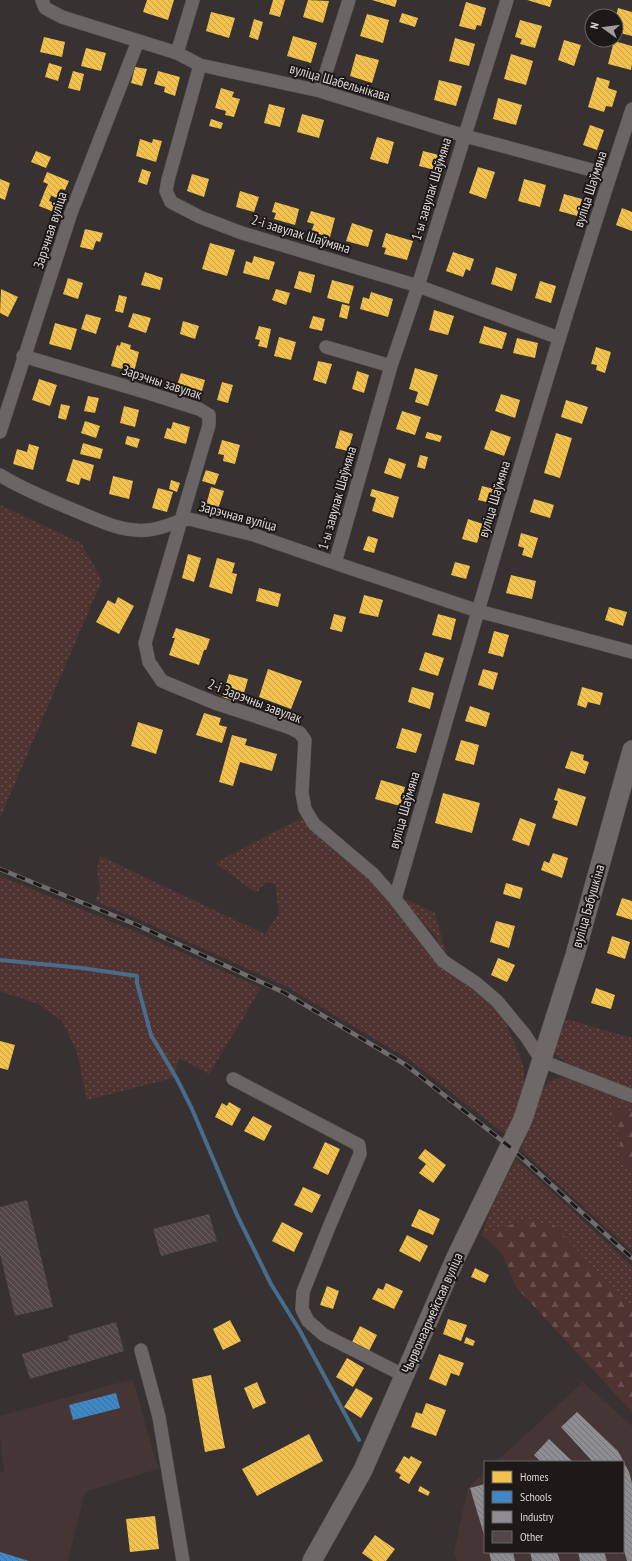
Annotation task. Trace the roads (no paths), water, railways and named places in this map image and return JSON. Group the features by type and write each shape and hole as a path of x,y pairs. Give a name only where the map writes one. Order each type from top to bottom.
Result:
{"street":[{"name":"вуліца Шабельнікава","path":"42,0 45,8 62,17 177,53 200,65 320,91 465,136 610,175"},
{"path":"177,53 193,0"},
{"path":"320,91 349,0"},
{"name":"1-ы завулак Шаўмяна","path":"507,0 418,286 391,366 334,563 478,611 632,652"},
{"name":"Зарэчная вуліца","path":"0,432 23,356 49,284 71,213 138,41"},
{"name":"2-і завулак Шаўмяна","path":"200,65 168,180 166,191 171,202 200,217 242,233 418,286 559,338"},
{"name":"вуліца Шаўмяна","path":"395,899 559,338 632,110"},
{"path":"326,347 391,366"},
{"name":"Зарэчны завулак","path":"23,356 152,394 199,409 209,415 209,425 180,520"},
{"name":"Зарэчная вуліца","path":"0,475 35,494 104,523 130,530 149,530 167,527 180,520 189,519 254,535 334,563"},
{"name":"2-і Зарэчны завулак","path":"180,520 145,643 149,662 162,681 215,703 288,727 300,733 304,740 302,793 305,809 314,824 373,874 395,899 443,961 476,983 497,1002 525,1035 542,1061"},
{"name":"вуліца Бабушкіна","path":"542,1061 574,955 632,750"},
{"path":"542,1061 632,1096"},
{"name":"Чырвонаармейская вуліца","path":"312,1561 363,1470 456,1257 524,1119 542,1061"},
{"path":"233,1079 359,1145 360,1154 303,1292 302,1309 308,1321 324,1335 405,1376"},
{"path":"141,1350 159,1417 183,1561"}],"waterway":[{"path":"0,960 82,968 137,976 137,983 151,1035 177,1079 192,1109 237,1215 271,1284 300,1331 359,1440"}],"railway":[{"path":"0,869 137,925 285,993 406,1065 510,1147 632,1258"}]}
